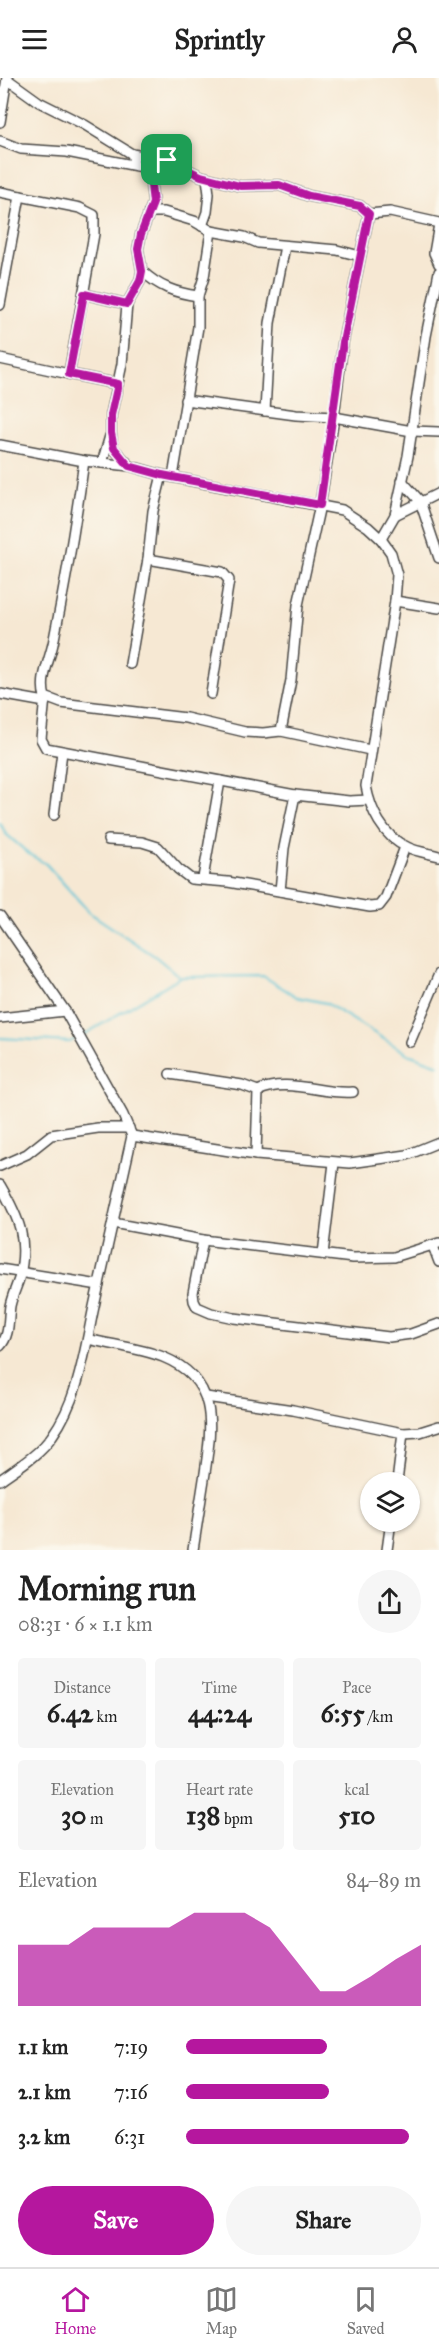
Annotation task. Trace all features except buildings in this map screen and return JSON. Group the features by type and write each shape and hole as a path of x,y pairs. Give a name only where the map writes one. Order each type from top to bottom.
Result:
{"street":[{"path":"0,122 7,79 39,102 85,125 132,154 167,160 207,178 240,186 279,185 309,196 360,206 369,214 390,212 439,223 434,253 439,264"},
{"path":"0,141 21,149 67,152 152,169"},
{"path":"132,154 135,165"},
{"path":"129,466 114,448 111,415 118,384 127,304 140,281 142,271 138,249 153,198 150,176 154,158"},
{"path":"202,226 207,212 209,194 207,178"},
{"path":"0,192 80,208 94,215 94,234 69,374"},
{"path":"0,305 3,272 20,195"},
{"path":"149,213 164,212 194,221 211,231 244,237 258,243 337,250 360,256"},
{"path":"281,731 291,680 298,605 320,505 343,342 369,214"},
{"path":"173,477 198,327 198,296 204,277 211,231"},
{"path":"265,411 270,324 285,246"},
{"path":"142,271 159,285 177,293 198,296"},
{"path":"381,539 395,515 439,272"},
{"path":"84,294 127,304"},
{"path":"0,358 118,384"},
{"path":"185,400 265,411 334,417 412,431 439,432"},
{"path":"102,463 111,433"},
{"path":"0,445 84,461 129,466 162,475 342,510 381,539 391,552 397,575 395,601 366,786 369,800 388,833 405,847 439,856"},
{"path":"84,461 54,642 44,673 45,699 40,739 42,744 46,748 62,752 295,795 349,801 369,800"},
{"path":"130,664 148,559 153,511 162,475"},
{"path":"402,481 420,501 439,558"},
{"path":"395,515 420,501 439,494"},
{"path":"148,559 222,572 229,580 211,694"},
{"path":"395,601 439,608"},
{"path":"0,694 186,718 245,732 281,731 370,750"},
{"path":"54,815 62,752"},
{"path":"203,879 220,781"},
{"path":"280,891 284,849 295,795"},
{"path":"108,840 142,842 158,847 183,874 191,879 280,891 370,907 379,906 386,897 405,847"},
{"path":"0,916 65,1011 130,1132 88,1339 72,1397 52,1437 32,1457 0,1480"},
{"path":"410,1042 439,974"},
{"path":"0,1018 65,1011"},
{"path":"170,1074 242,1085 258,1091 267,1087 281,1086 330,1092 353,1092"},
{"path":"256,1155 258,1091"},
{"path":"0,1166 27,1154 51,1135 98,1128 256,1155 334,1163 407,1155 439,1142"},
{"path":"323,1254 334,1163"},
{"path":"0,1185 20,1224 23,1241 20,1271 12,1296 6,1336 0,1346"},
{"path":"113,1223 203,1240 381,1259 436,1244 439,1262"},
{"path":"203,1240 193,1297 197,1307 211,1313 268,1323 388,1337 411,1334 439,1324"},
{"path":"0,1269 99,1285"},
{"path":"88,1339 162,1356 187,1370 206,1397 210,1410 210,1434 193,1550"},
{"path":"206,1397 293,1410 403,1433 427,1431 439,1426"},
{"path":"398,1472 403,1433"},
{"path":"387,1550 389,1532"}],"waterway":[{"path":"0,823 6,834 29,854 46,864 90,913 156,957 180,977"},
{"path":"82,1036 180,977 263,976 297,997 326,1003 408,1054 439,1065"},
{"path":"0,1038 70,1042 77,1038"}],"route":[{"path":"154,158 167,160 201,176 240,186 279,185 309,196 360,206 369,214 343,342 320,505 162,475 129,466 114,448 111,433 111,415 118,384 69,374 84,294 127,304 140,281 142,271 138,249 153,203 150,176 154,158"}]}
